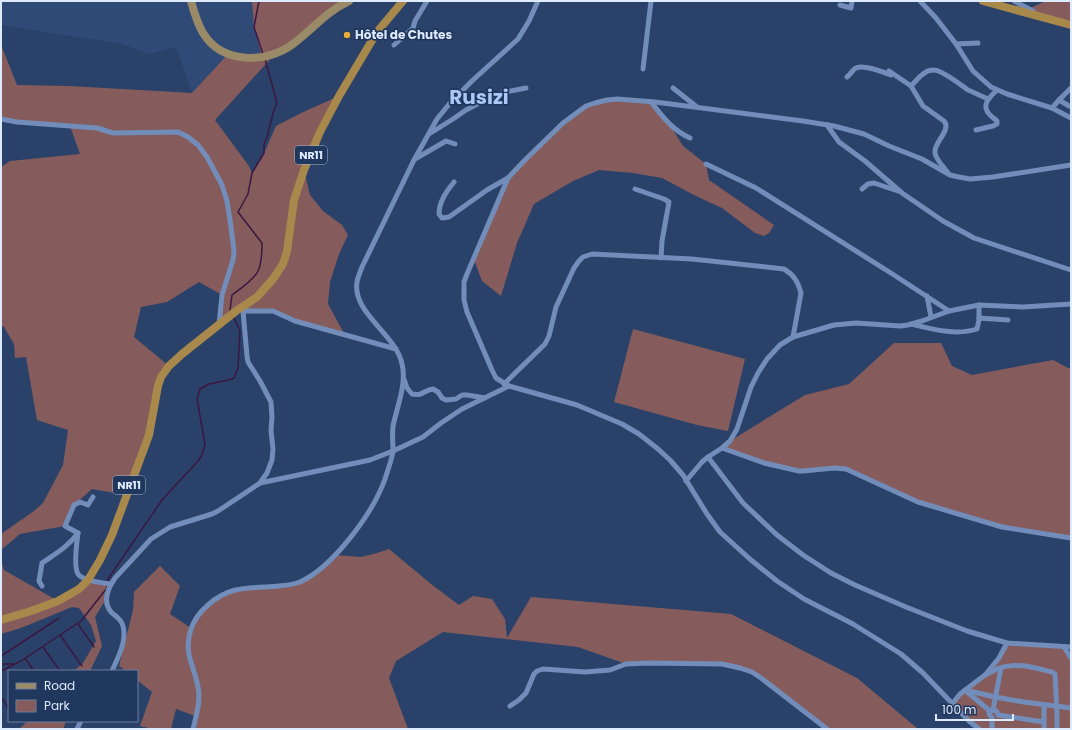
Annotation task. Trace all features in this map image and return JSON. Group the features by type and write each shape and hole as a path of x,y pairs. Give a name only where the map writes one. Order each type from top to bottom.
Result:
{"highway":[{"name":"NR11","path":"1,620 32,611 58,601 79,589 88,580 112,535 148,435 161,377 169,366 182,354 226,319 257,297 273,279 283,264 289,240 294,200 304,170 320,132 339,96 377,32 403,1"},
{"path":"983,1 1071,25"}],"main road":[{"path":"191,1 203,33 212,43 224,52 239,57 251,58 274,55 293,45 333,11 349,1"}],"street":[{"path":"394,45 413,28 415,21 427,1"},
{"path":"486,398 462,395 446,400 432,388 419,395 412,394 407,388 402,364 396,349 365,310 360,301 357,281 362,267 414,160 437,119 450,103 473,80 518,39 529,21 538,1"},
{"path":"643,70 651,1"},
{"path":"840,6 851,8 852,1"},
{"path":"920,1 936,18 956,44 973,71 991,87 1007,94 1052,108 1071,118"},
{"path":"1014,1 1028,9 1052,19"},
{"path":"956,44 978,43"},
{"path":"847,77 854,68 859,67 878,70 902,79"},
{"path":"911,86 922,74 928,71 936,70 970,91 988,99"},
{"path":"889,71 911,86 923,106 944,120 946,123 941,139 935,149 935,153 939,161 950,175"},
{"path":"427,135 466,110 489,98 505,92 526,88"},
{"path":"673,88 697,107"},
{"path":"1052,108 1071,88"},
{"path":"976,130 993,126 998,123 989,114 986,108 988,99 997,90"},
{"path":"454,182 446,192 440,205 439,214 442,218 449,217 486,190 508,178 548,136 586,106 607,100 651,102 697,107 827,125 864,134 922,159 950,175 959,178 970,179 993,177 1071,165"},
{"path":"1059,100 1070,106"},
{"path":"651,102 668,123 682,134 690,138"},
{"path":"1,119 17,122 97,128 113,133 178,132 188,137 198,145 208,157 222,185 227,201 234,251 233,260 222,295 219,325"},
{"path":"827,125 839,142 865,161 902,193 943,221 974,238 1071,270"},
{"path":"414,160 446,141 455,144"},
{"path":"706,164 756,188 894,274 949,311"},
{"path":"508,178 464,282 464,300 467,312 496,378 506,385 577,405 622,424 639,434 658,449 683,475 720,532 751,560 777,581 804,599 853,624 901,654 923,673 979,729"},
{"path":"862,190 868,184 874,183 902,193"},
{"path":"635,189 669,202 662,241 661,258"},
{"path":"260,482 370,460 393,451 423,438 441,423 459,411 486,398 506,385 545,344 549,336 556,307 574,268 583,257 592,254 692,259 784,269 794,276 801,293 794,337"},
{"path":"927,296 931,317"},
{"path":"686,481 708,457 730,441 758,373 780,345 794,337 834,325 856,322 900,326 922,321 949,311 979,305 1023,307 1071,304"},
{"path":"911,324 934,330 969,332 977,329 979,305"},
{"path":"112,670 124,639 124,628 121,620 112,613 106,603 108,584 156,535 170,527 218,511 260,482 267,473 272,460 271,402 248,362 240,310 273,311 295,321 396,349"},
{"path":"979,318 1008,320"},
{"path":"193,729 199,697 198,687 190,662 187,646 191,628 201,612 216,598 227,592 241,588 284,586 298,582 322,568 350,539 370,509 385,480 393,451 392,441 394,426 404,379"},
{"path":"722,448 764,463 799,471 834,468 846,469 918,502 1002,527 1071,538"},
{"path":"708,457 743,503 776,535 831,573 875,595 967,631 1007,643 1071,647"},
{"path":"78,533 65,526 74,505 80,502 88,504 93,497"},
{"path":"78,533 75,564 77,573 88,580 108,584"},
{"path":"42,586 39,581 42,563 65,546 78,533"},
{"path":"986,675 999,658 1007,643"},
{"path":"1064,647 1071,658"},
{"path":"510,706 526,693 534,674 543,669 586,672 610,670 626,664 722,664 740,668 756,675 827,729"},
{"path":"953,703 965,690 986,675 1002,668 1016,665 1052,672 1055,674 1057,729"},
{"path":"992,729 992,718 989,714 992,711 996,697 1002,668"},
{"path":"965,690 996,697 1071,708"},
{"path":"965,690 992,711 997,712 998,715 1044,722"},
{"path":"1044,705 1044,729"}],"shaded area":[{"path":"1,1 252,1 254,27 262,57 228,54 192,93 176,47 149,54 122,44 1,25"}],"green space":[{"path":"252,1 349,1 274,55 215,120 249,166 252,173 262,158 276,126 339,96 304,170 310,195 323,211 342,225 348,235 339,254 330,282 328,304 345,335 276,313 243,311 219,325 222,295 199,282 167,302 141,307 134,337 169,366 161,377 150,429 126,495 92,489 74,505 65,526 20,534 1,550 1,534 43,503 63,465 68,430 37,420 26,357 15,358 14,344 4,327 1,325 1,167 10,161 80,154 70,126 1,119 1,45 17,85 69,86 192,93 228,54 262,57 254,27"},
{"path":"1046,1 1071,1 1071,25 1028,9"},
{"path":"651,100 670,125 683,146 706,164 709,180 774,225 769,233 764,236 755,233 722,208 662,178 633,173 599,170 573,181 534,204 517,243 501,296 482,281 473,257 505,181 549,135 595,101"},
{"path":"633,329 745,359 728,431 697,425 614,402"},
{"path":"894,343 941,343 952,366 972,375 1053,360 1068,368 1071,368 1071,538 1002,527 918,502 846,469 803,471 777,466 722,448 730,441 805,395 849,384"},
{"path":"389,549 459,605 473,596 492,599 505,619 507,638 531,597 731,614 857,678 918,729 827,729 752,673 722,664 626,664 578,647 443,632 396,661 389,678 408,729 193,729 195,716 176,709 171,729 153,729 140,726 152,692 138,681 138,670 125,670 119,666 133,610 134,592 160,566 180,586 170,614 191,628 201,612 227,592 284,586 312,575 335,555 361,557"},
{"path":"1,561 4,570 58,601 88,580 111,584 106,599 95,617 102,646 90,670 75,670 83,663 96,641 91,625 79,608 72,607 21,628 1,634"},
{"path":"1007,643 1064,647 1071,658 1071,729 977,729 952,705 960,694 985,675"},
{"path":"27,722 66,722 63,729 19,729"}],"waterway":[{"path":"259,1 254,27 263,54"},
{"path":"231,312 232,295 253,278 258,271 261,261 262,243 238,212 248,194 252,173 264,153 264,144 277,103 265,59"},
{"path":"1,671 21,661 81,621 107,588 108,579 162,500 202,455 205,444 197,399 200,389 209,384 234,378 238,368 240,331 234,318"},
{"path":"1,656 59,618"},
{"path":"78,624 94,647"},
{"path":"60,635 82,666"},
{"path":"43,647 59,670"},
{"path":"25,658 33,670"},
{"path":"1,664 15,664"},
{"path":"1,697 8,708"}],"place":[{"name":"Hôtel de Chutes","path":"347,35"}],"district":[{"name":"Rusizi","path":"479,97"}]}
